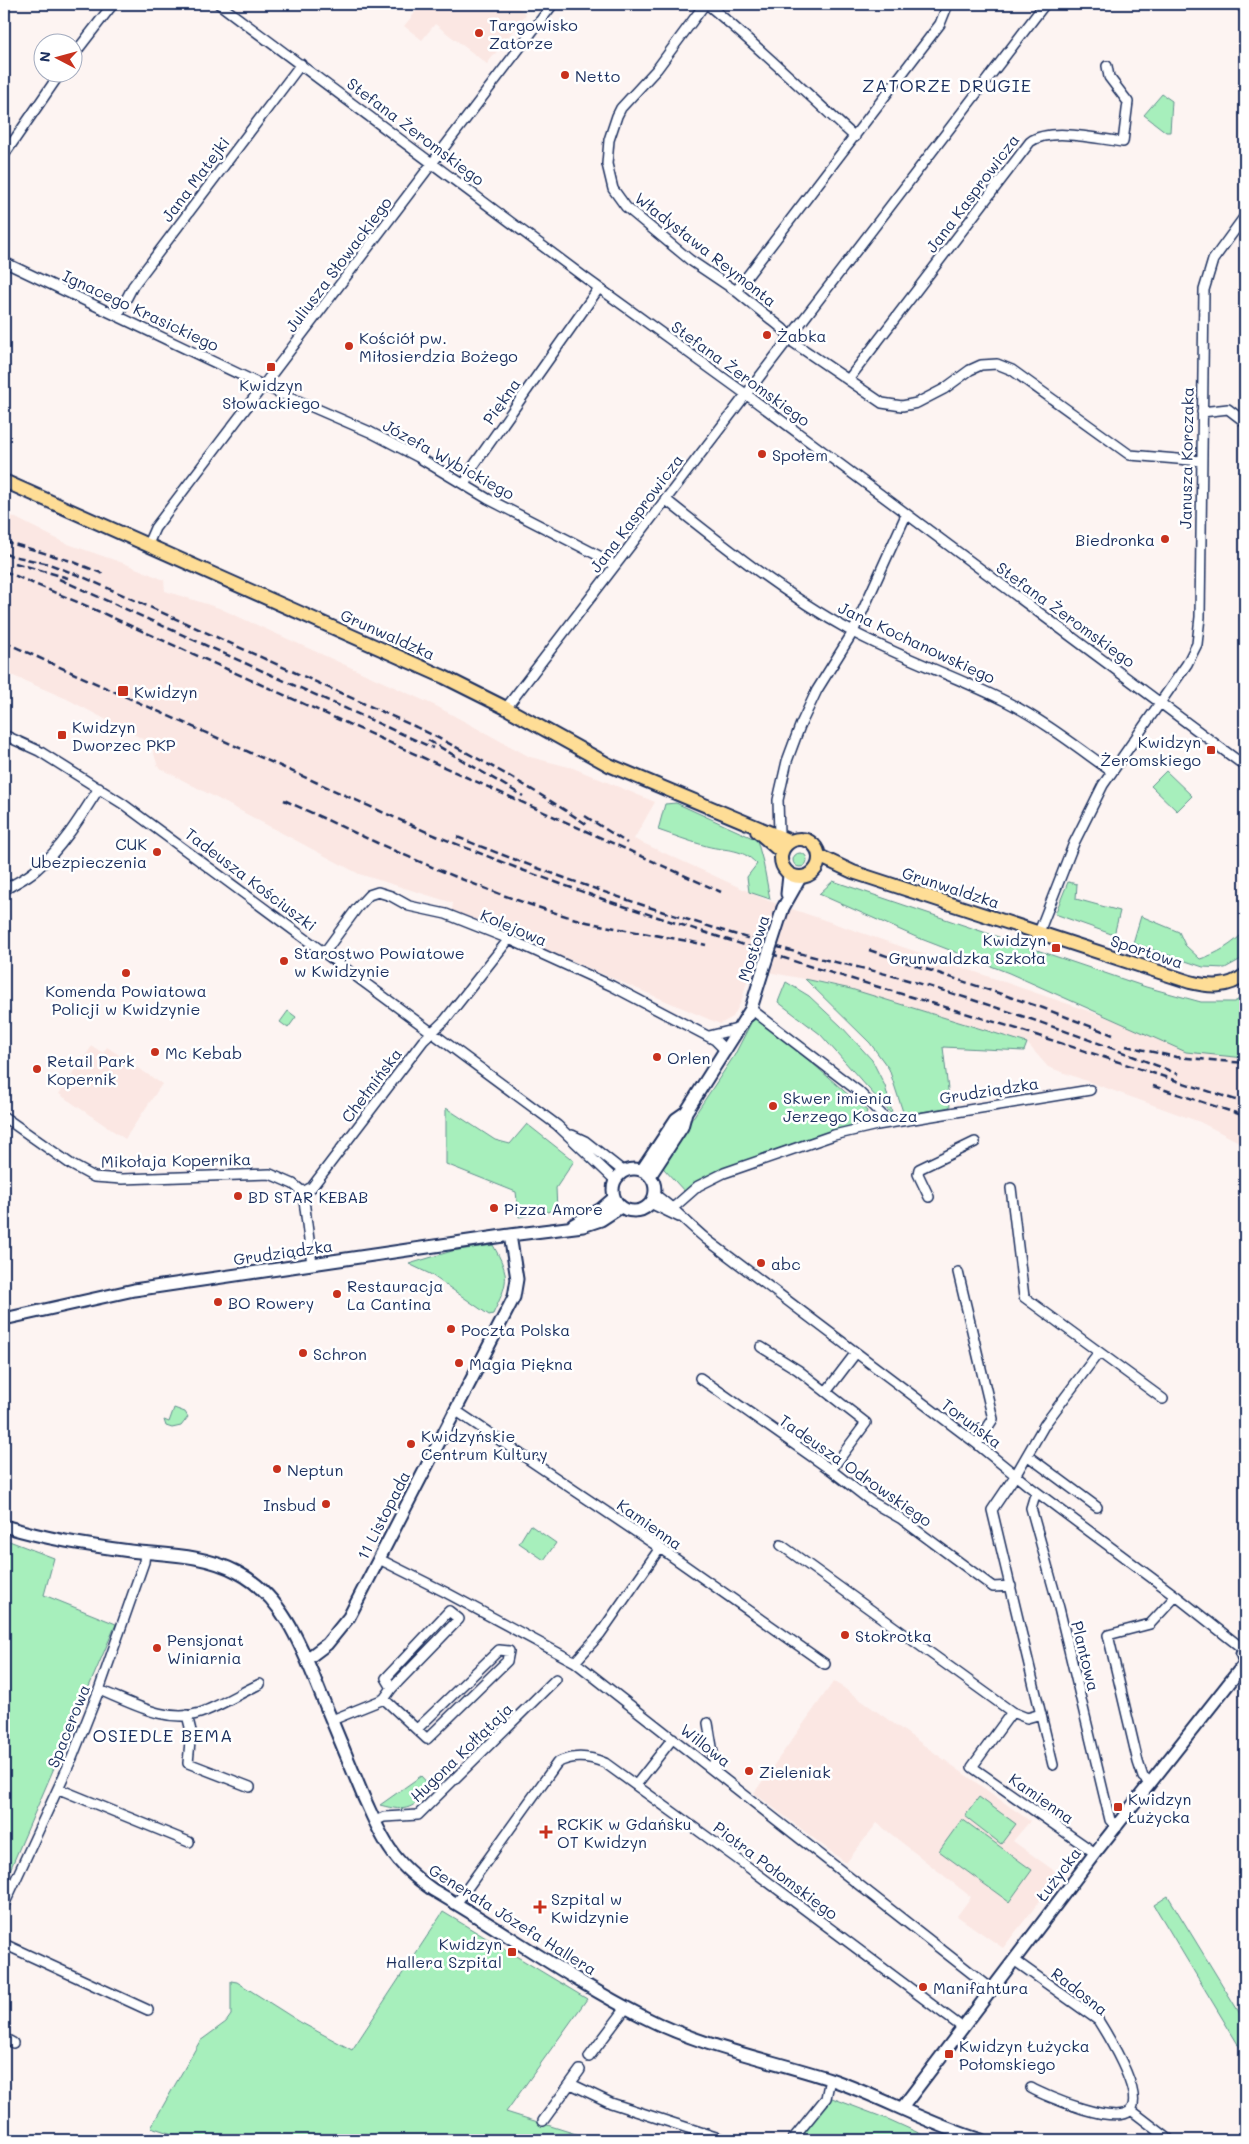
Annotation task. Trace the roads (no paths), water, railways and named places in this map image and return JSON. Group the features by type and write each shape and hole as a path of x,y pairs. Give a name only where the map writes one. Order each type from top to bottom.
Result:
{"main road":[{"name":"Grunwaldzka","path":"4,481 444,677 506,708 609,765 754,827 779,835 790,842"},
{"name":"Grunwaldzka","path":"754,827 781,852"},
{"path":"797,839 812,843 818,862 806,877 794,876 782,866 781,852 790,842 797,839"},
{"name":"Grunwaldzka","path":"818,862 1039,932"},
{"name":"Sportowa","path":"1039,932 1207,986 1234,982 1245,975"}],"street":[{"path":"82,44 113,4"},
{"name":"Stefana Żeromskiego","path":"219,4 1245,766"},
{"name":"Juliusza Słowackiego","path":"148,544 155,528 553,4"},
{"path":"706,4 718,7 816,103 854,137"},
{"name":"Władysława Reymonta","path":"706,4 651,76 620,110 609,140 607,164 613,189 626,207 690,260 736,291 784,329 789,336"},
{"path":"736,291 940,24 948,4"},
{"name":"Jana Kasprowicza","path":"506,708 1045,4"},
{"path":"1239,4 1245,9"},
{"name":"Jana Matejki","path":"118,316 133,286 301,64"},
{"name":"Jana Kasprowicza","path":"848,380 1030,142 1044,135 1053,134 1123,142 1128,102 1109,77 1107,66"},
{"path":"4,155 54,82"},
{"name":"Janusza Korczaka","path":"1039,932 1074,843 1112,771 1191,659 1198,638 1200,617 1200,461 1204,290 1209,270 1218,251 1245,216"},
{"name":"Ignacego Krasickiego","path":"4,262 264,386"},
{"name":"Piękna","path":"465,484 472,468 599,288"},
{"path":"789,336 794,343 877,401 892,405 907,405 921,401 944,389 973,368 985,364 1000,365 1012,370 1130,455 1200,461"},
{"name":"Józefa Wybickiego","path":"264,386 370,432 465,484 488,499 607,560 614,566"},
{"path":"1202,412 1228,409 1245,422"},
{"name":"Jana Kochanowskiego","path":"665,499 787,592 853,632 1022,710 1061,734 1112,771"},
{"path":"779,835 778,800 787,761 800,726 817,690 853,632 906,516"},
{"name":"Tadeusza Kościuszki","path":"4,735 39,751 99,788 567,1133 585,1141 619,1175"},
{"path":"4,890 28,877 39,868 65,836 99,788"},
{"name":"Mostowa","path":"726,1051 734,1045 743,1031 794,876"},
{"name":"Kolejowa","path":"324,953 357,908 369,895 378,892 391,896 409,906 446,914 509,939 612,986 709,1036 726,1051"},
{"name":"Chełmińska","path":"303,1192 312,1187 423,1041 445,1020 509,939"},
{"path":"751,1009 858,1091 881,1114 887,1123"},
{"name":"Mostowa","path":"646,1173 676,1119 686,1112 751,1009"},
{"path":"709,1036 737,1029"},
{"name":"Grudziądzka","path":"673,1208 698,1186 724,1173 834,1135 887,1123 1090,1090"},
{"name":"Mikołaja Kopernika","path":"4,1117 72,1165 94,1177 122,1179 270,1174 293,1184 303,1192"},
{"path":"929,1197 918,1174 919,1169 975,1142"},
{"path":"629,1169 646,1173 653,1181 652,1199 645,1208 633,1211 621,1207 612,1192 619,1175 629,1169"},
{"path":"1011,1188 1024,1297 1163,1399"},
{"path":"303,1192 312,1264"},
{"name":"Grudziądzka","path":"570,1228 601,1209 614,1198"},
{"name":"Toruńska","path":"652,1199 673,1208 682,1219"},
{"name":"Toruńska","path":"652,1199 682,1219 855,1354 977,1444 1038,1494 1244,1649"},
{"name":"Grudziądzka","path":"4,1319 134,1290 510,1235 570,1228 592,1224 621,1207"},
{"name":"11 Listopada","path":"307,1659 339,1632 349,1617 517,1289 510,1235"},
{"path":"958,1272 993,1419 977,1444"},
{"path":"761,1347 798,1370 866,1423 831,1470"},
{"path":"1053,1765 1012,1586 992,1510 1016,1476 1045,1424 1099,1352"},
{"path":"826,1392 855,1354"},
{"name":"Tadeusza Odrowskiego","path":"700,1378 831,1470 872,1502 900,1518 994,1587 1012,1586"},
{"name":"Kamienna","path":"455,1410 660,1548 825,1664"},
{"path":"1028,1456 1097,1507"},
{"name":"Plantowa","path":"1038,1494 1034,1498 1031,1508 1059,1608 1110,1820 1116,1826"},
{"name":"Generała Józefa Hallera","path":"4,1526 66,1542 203,1559 237,1572 256,1584 268,1595 283,1615 307,1659 375,1822 389,1848 399,1862 415,1878 626,2008 667,2028 716,2046 830,2079 902,2108 955,2133 980,2140"},
{"path":"781,1545 1012,1712 1027,1718 1041,1714"},
{"path":"575,1662 600,1634 660,1548"},
{"name":"Spacerowa","path":"4,1905 59,1790 99,1690 144,1562 145,1552"},
{"name":"Willowa","path":"379,1559 575,1662 993,1990"},
{"path":"1150,1783 1143,1777 1138,1762 1108,1635 1150,1624 1176,1596"},
{"path":"332,1720 384,1699 392,1688 458,1619 448,1611 386,1678 392,1688"},
{"path":"1244,1649 1242,1659 1245,1663"},
{"path":"384,1699 417,1730 427,1739 507,1661 509,1651 499,1650 417,1730"},
{"name":"Łużycka","path":"902,2108 993,1990 1094,1853 1245,1663"},
{"name":"Hugona Kołłątaja","path":"375,1822 384,1818 420,1814 556,1679"},
{"path":"99,1690 154,1711 174,1716 200,1713 260,1684"},
{"name":"Kamienna","path":"1012,1712 972,1767 1094,1853"},
{"path":"187,1715 191,1731 188,1762 250,1787"},
{"path":"708,1723 716,1771"},
{"path":"636,1785 673,1738"},
{"name":"Piotra Połomskiego","path":"456,1904 557,1763 566,1758 596,1759 605,1763 636,1785 963,2028"},
{"path":"59,1790 189,1842"},
{"path":"4,1944 148,2010"},
{"name":"Radosna","path":"1014,1960 1098,2020 1128,2079 1133,2099 1131,2110"},
{"path":"590,2057 626,2008"},
{"path":"4,2038 13,2043"},
{"path":"543,2121 580,2070"},
{"path":"792,2140 826,2098 830,2079"},
{"path":"571,2084 611,2103 725,2140"},
{"path":"1031,2088 1049,2097 1096,2112 1122,2114 1131,2110 1170,2140"}],"railway":[{"path":"4,541 71,561 106,575"},
{"path":"4,554 49,564 83,577 416,727 504,774 589,826"},
{"path":"15,563 68,578"},
{"path":"4,571 89,607 721,892"},
{"path":"59,579 433,748"},
{"path":"4,642 429,833 522,870 608,901 812,967 1008,1026 1245,1103"},
{"path":"428,740 523,796"},
{"path":"284,800 428,865 538,907 592,923 706,945"},
{"path":"585,816 627,843"},
{"path":"457,837 536,868 657,910 794,952 889,975 974,1000 1077,1035 1178,1074"},
{"path":"869,950 1043,1008 1113,1035"},
{"path":"1126,1046 1176,1057 1245,1063"},
{"path":"1153,1086 1245,1116"}],"place":[{"name":"Targowisko Zatorze","path":"479,33"},
{"name":"Netto","path":"565,75"},
{"name":"Żabka","path":"767,335"},
{"name":"Kościół pw. Miłosierdzia Bożego","path":"349,346"},
{"name":"Kwidzyn Słowackiego","path":"271,367"},
{"name":"Społem","path":"762,454"},
{"name":"Biedronka","path":"1165,539"},
{"name":"Kwidzyn","path":"123,691"},
{"name":"Kwidzyn Dworzec PKP","path":"62,735"},
{"name":"Kwidzyn Żeromskiego","path":"1211,750"},
{"name":"CUK Ubezpieczenia","path":"157,852"},
{"name":"Kwidzyn Grunwaldzka Szkoła","path":"1056,948"},
{"name":"Starostwo Powiatowe w Kwidzynie","path":"284,961"},
{"name":"Komenda Powiatowa Policji w Kwidzynie","path":"126,973"},
{"name":"Mc Kebab","path":"155,1052"},
{"name":"Orlen","path":"657,1057"},
{"name":"Retail Park Kopernik","path":"37,1069"},
{"name":"Skwer imienia Jerzego Kosacza","path":"773,1106"},
{"name":"BD STAR KEBAB","path":"238,1196"},
{"name":"Pizza Amore","path":"494,1208"},
{"name":"abc","path":"761,1263"},
{"name":"Restauracja La Cantina","path":"337,1294"},
{"name":"BO Rowery","path":"218,1302"},
{"name":"Poczta Polska","path":"451,1329"},
{"name":"Schron","path":"303,1353"},
{"name":"Magia Piękna","path":"459,1363"},
{"name":"Kwidzyńskie Centrum Kultury","path":"411,1444"},
{"name":"Neptun","path":"277,1469"},
{"name":"Insbud","path":"326,1504"},
{"name":"Stokrotka","path":"845,1635"},
{"name":"Pensjonat Winiarnia","path":"157,1648"},
{"name":"Zieleniak","path":"749,1771"},
{"name":"Kwidzyn Łużycka","path":"1118,1807"},
{"name":"RCKiK w Gdańsku OT Kwidzyn","path":"546,1832"},
{"name":"Szpital w Kwidzynie","path":"540,1907"},
{"name":"Kwidzyn Hallera Szpital","path":"512,1952"},
{"name":"Manifahtura","path":"923,1987"},
{"name":"Kwidzyn Łużycka Połomskiego","path":"949,2054"}],"district":[{"name":"ZATORZE DRUGIE","path":"947,85"},
{"name":"OSIEDLE BEMA","path":"163,1735"}]}
